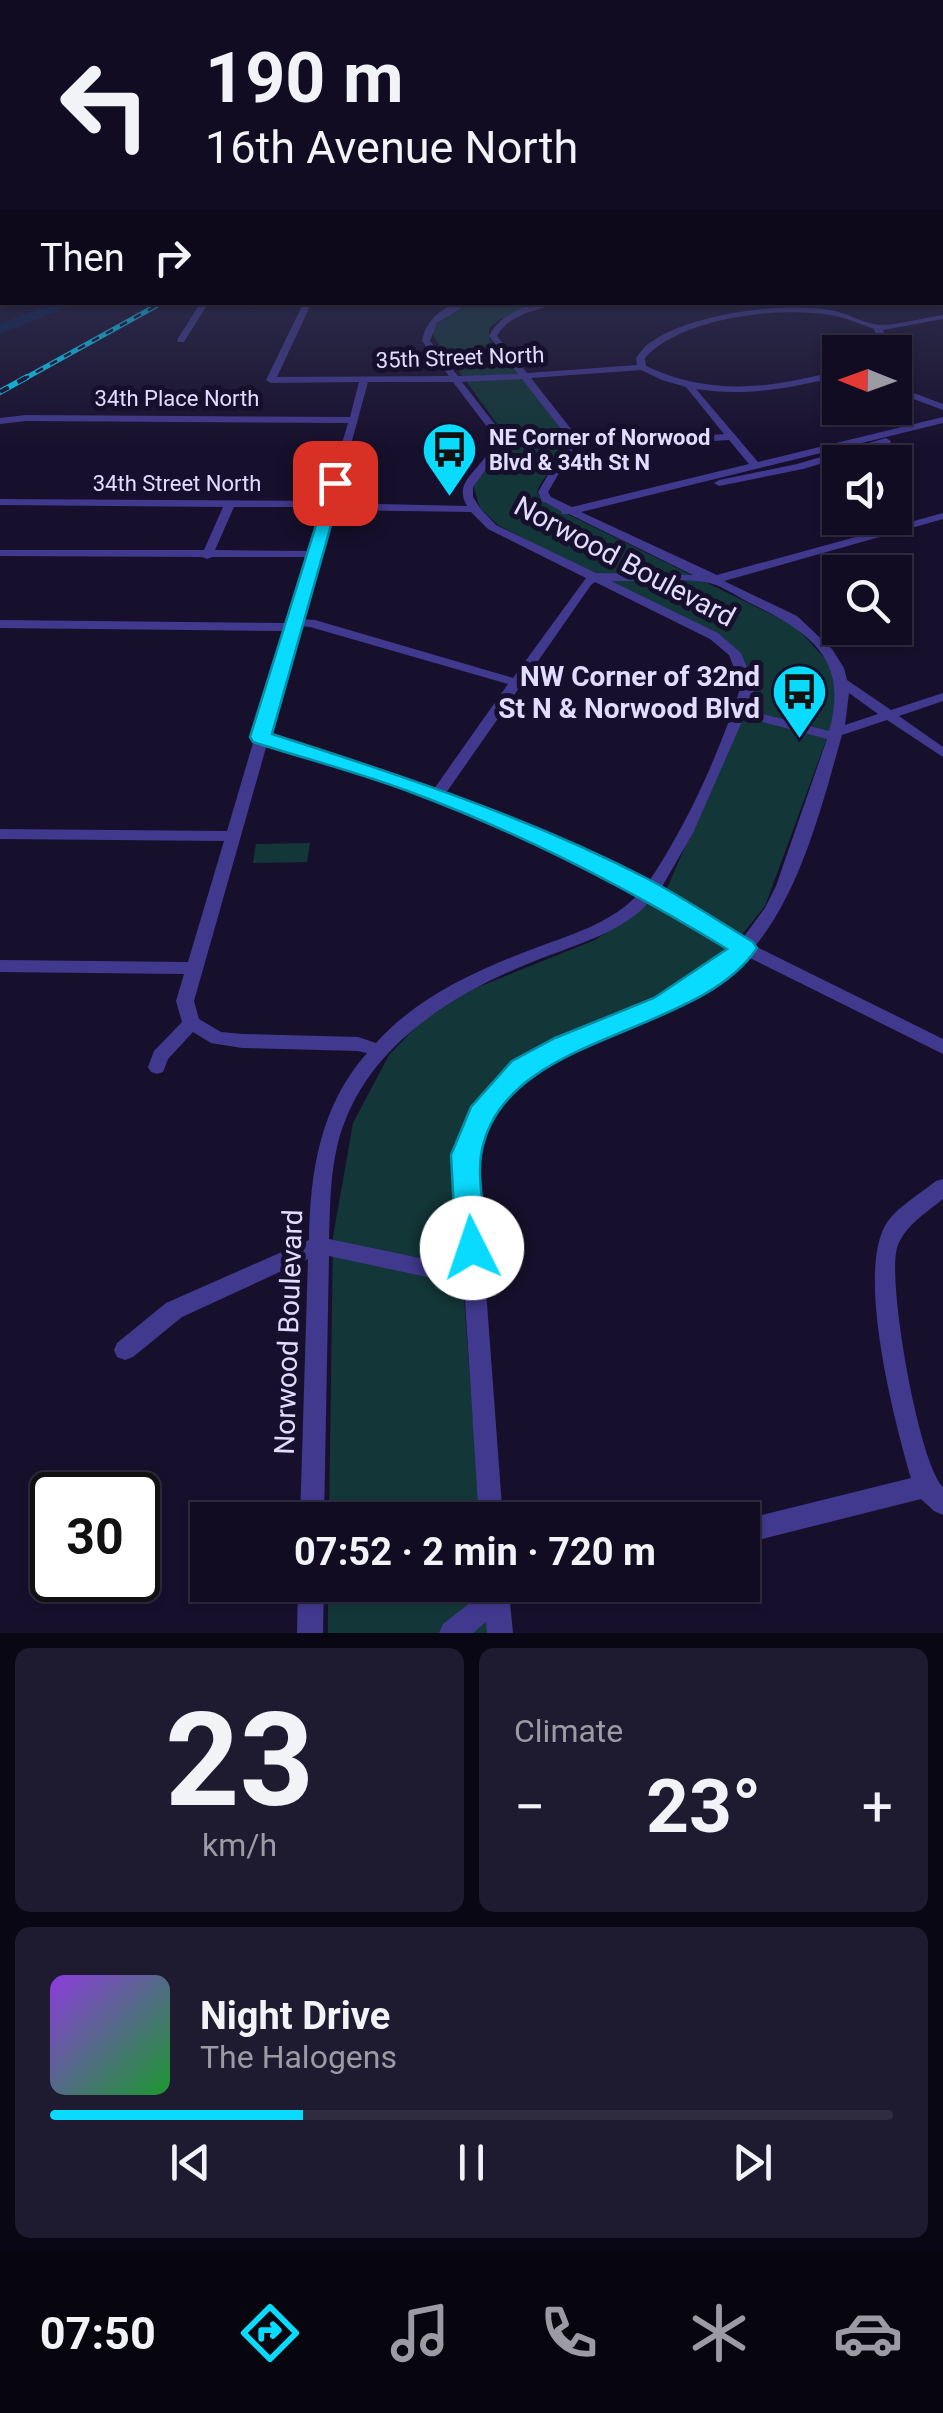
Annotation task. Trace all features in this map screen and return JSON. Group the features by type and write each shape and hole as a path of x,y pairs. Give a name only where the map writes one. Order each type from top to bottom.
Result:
{"street":[{"path":"182,340 204,305"},
{"name":"35th Street North","path":"307,305 270,380 460,380 642,367"},
{"name":"Norwood Boulevard","path":"312,1502 319,1245 326,1156 334,1126 354,1084 378,1050 423,1009 453,990 580,937 640,902 662,879 748,686 734,653 714,636 492,526 472,510 466,487 469,477 498,446 499,436 460,380 426,341 427,330 438,317 460,305"},
{"name":"Norwood Boulevard","path":"546,305 506,319 496,327 493,336 560,416 570,434 570,451 543,492 546,499 566,512 774,608 812,634 837,668 842,682"},
{"path":"822,376 756,389 690,388 642,367 640,358 659,340 716,321 758,313 820,311 878,328 943,317"},
{"path":"878,328 880,335"},
{"path":"362,380 354,420 184,1001 191,1023 203,1032 230,1040 358,1044 378,1050"},
{"path":"690,388 755,464"},
{"path":"912,395 943,407"},
{"name":"34th Place North","path":"0,421 354,420"},
{"path":"566,512 943,420"},
{"path":"655,490 725,482 798,467 868,448 922,425"},
{"path":"653,443 730,437"},
{"name":"34th Street North","path":"0,502 472,510"},
{"path":"206,556 230,503"},
{"path":"437,795 586,582 596,577 717,580 943,516"},
{"path":"0,553 306,554 312,559"},
{"path":"0,624 310,622 514,682"},
{"path":"842,682 943,753"},
{"path":"490,1502 466,1155 482,1115 522,1068 564,1045 664,1005 716,972 744,948 771,914 782,888 845,709 842,682"},
{"path":"739,712 836,735 943,697"},
{"path":"260,737 437,795 555,845 649,892 744,948 943,1047"},
{"path":"0,834 231,836"},
{"path":"0,966 193,968"},
{"path":"157,1067 160,1056 191,1023"},
{"path":"760,1529 934,1495 904,1416 884,1287 886,1252 896,1226 943,1187"},
{"path":"126,1350 174,1310 319,1245 474,1278"},
{"path":"310,1633 311,1602"},
{"path":"452,1633 486,1602"},
{"path":"500,1633 501,1602"}],"green space":[{"path":"468,305 544,305 500,319 489,328 489,339 547,406 563,434 562,453 537,493 545,503 795,626 830,664 838,708 765,906 732,947 651,1003 548,1045 505,1074 472,1118 454,1157 479,1502 329,1502 333,1237 353,1123 389,1055 429,1013 466,992 595,940 665,893 756,684 739,652 498,525 480,508 473,485 503,449 506,436 434,337 433,329 443,317"},
{"path":"310,843 307,862 253,863 256,844"},
{"path":"328,1602 486,1602 488,1633 328,1633"}],"waterway":[{"path":"0,329 65,305"}],"railway":[{"path":"22,380 158,305"},
{"path":"0,392 27,377"}],"place":[{"name":"NE Corner of Norwood Blvd & 34th St N","path":"450,499"},
{"name":"NW Corner of 32nd St N & Norwood Blvd","path":"799,741"}],"route":[{"path":"335,483 260,737 420,788 538,838 640,885 744,948 716,972 664,1005 564,1045 522,1068 482,1115 466,1155 472,1248"}]}
